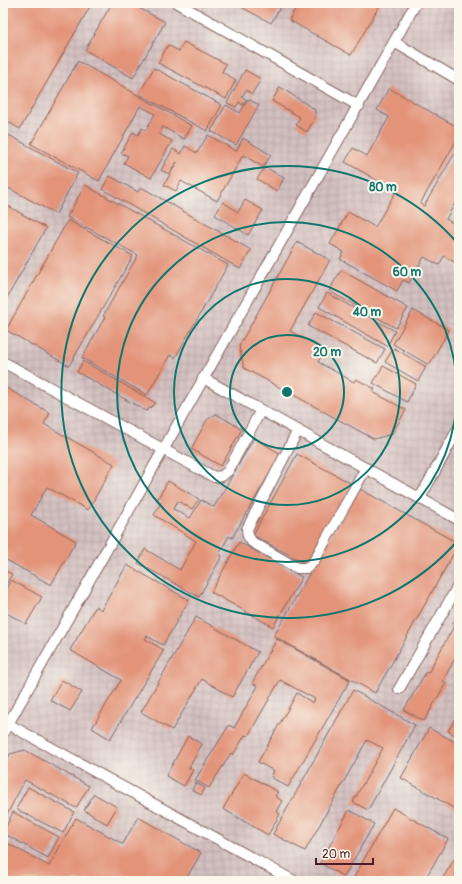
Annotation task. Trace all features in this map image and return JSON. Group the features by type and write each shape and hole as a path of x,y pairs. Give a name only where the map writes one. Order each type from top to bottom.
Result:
{"lane":[{"path":"177,3 359,106"},
{"path":"294,881 5,729 202,378 359,106 416,3"},
{"path":"394,42 459,80"},
{"path":"3,362 210,476 222,476 228,471 261,410"},
{"path":"202,378 459,520"},
{"path":"420,498 459,427"},
{"path":"298,430 247,529 248,536 252,542 291,564 302,569 311,565 366,468"},
{"path":"399,689 459,584"}],"shaded area":[{"path":"3,3 459,3 459,881 3,881"}],"building":[{"path":"3,3 92,3 20,129 3,119"},
{"path":"112,3 130,3 165,22 133,78 85,50"},
{"path":"234,3 283,3 271,23"},
{"path":"299,3 381,3 351,55 289,20"},
{"path":"184,42 226,64 222,72 236,80 226,99 158,63 168,45 179,51"},
{"path":"78,61 192,126 184,139 163,127 159,134 172,141 151,178 124,163 128,156 121,153 133,132 138,135 142,128 146,130 155,114 140,106 99,181 31,144"},
{"path":"154,68 222,105 207,131 139,94"},
{"path":"245,70 261,79 252,94 246,90 242,97 246,99 243,105 239,102 236,107 227,103"},
{"path":"280,87 314,109 316,116 307,132 296,125 300,117 272,101"},
{"path":"389,88 459,128 459,136 420,204 424,206 459,146 459,196 446,219 459,227 459,265 444,256 439,265 424,257 409,283 403,280 397,291 340,259 344,252 330,244 348,212 375,227 396,191 345,162 353,148 367,156 389,117 377,110"},
{"path":"248,99 259,105 236,145 211,131 226,105 240,113"},
{"path":"3,132 78,173 56,214 3,185"},
{"path":"208,135 236,151 243,138 271,155 263,167 243,155 217,201 181,181 176,191 164,185 177,162 169,174 161,170 173,149 181,154 185,146 197,153"},
{"path":"265,167 284,178 277,191 257,179"},
{"path":"110,176 138,192 141,187 251,250 240,269 102,189"},
{"path":"85,185 228,265 175,358 170,355 147,395 82,358 105,317 103,316 138,255 67,217"},
{"path":"245,200 263,210 248,235 215,215 223,202 238,212"},
{"path":"3,203 46,228 3,305"},
{"path":"68,220 133,256 69,366 6,330"},
{"path":"297,242 330,260 290,331 325,350 318,362 354,382 356,379 375,389 373,392 406,410 392,434 374,439 244,368 239,346"},
{"path":"341,270 408,308 396,328 329,291"},
{"path":"327,293 395,331 387,346 319,307"},
{"path":"413,310 449,330 429,365 393,344"},
{"path":"316,312 385,349 377,363 308,326"},
{"path":"394,348 426,367 418,381 385,362"},
{"path":"83,361 156,403 146,411 77,372"},
{"path":"383,366 416,384 407,402 373,383"},
{"path":"3,386 50,413 44,424 114,464 88,510 47,487 31,515 76,541 51,585 3,558"},
{"path":"216,414 242,429 221,466 191,449 207,420"},
{"path":"254,438 281,454 232,538 229,536 219,554 222,556 199,597 138,563 145,549 180,570 196,541 154,515 161,502 157,500 168,481 199,499 192,509 178,501 173,509 190,518 201,500 214,507"},
{"path":"297,454 352,484 308,565 253,535"},
{"path":"358,488 459,544 375,693 274,636"},
{"path":"239,542 302,577 273,627 211,592"},
{"path":"127,565 189,600 163,645 147,636 145,639 164,650 110,739 92,728 121,680 70,650 96,606 101,610"},
{"path":"3,570 12,574 3,590"},
{"path":"11,580 42,597 26,624 3,611 3,594"},
{"path":"459,612 459,651 443,681 446,683 424,721 404,710 426,672 428,673 454,626 452,625"},
{"path":"196,617 258,652 232,697 202,679 172,730 141,712"},
{"path":"277,639 350,680 288,787 271,777 274,771 258,762 297,693 313,703 315,699 280,680 248,736 245,735 233,755 231,753 209,788 195,780 229,725 234,728 258,686 252,683"},
{"path":"62,680 82,692 70,711 50,700"},
{"path":"353,690 415,725 368,810 353,802 383,748 367,740 305,851 273,834"},
{"path":"456,718 459,720 459,738 448,731"},
{"path":"429,728 459,744 459,811 401,778"},
{"path":"188,736 202,744 189,768 193,770 184,786 166,776"},
{"path":"25,750 89,786 76,808 25,780 3,822 3,768 10,754"},
{"path":"244,773 278,792 275,796 282,801 276,812 280,814 268,835 223,809"},
{"path":"196,783 205,788 201,795 192,790"},
{"path":"28,787 74,812 63,833 16,809"},
{"path":"94,794 117,807 107,824 84,810"},
{"path":"393,808 448,839 424,881 357,881 353,879"},
{"path":"349,810 374,824 344,877 320,863"},
{"path":"13,812 59,837 48,858 3,833"},
{"path":"138,817 201,853 185,881 3,881 3,841 49,866 76,818 123,844"},
{"path":"459,852 459,881 441,881"}]}
